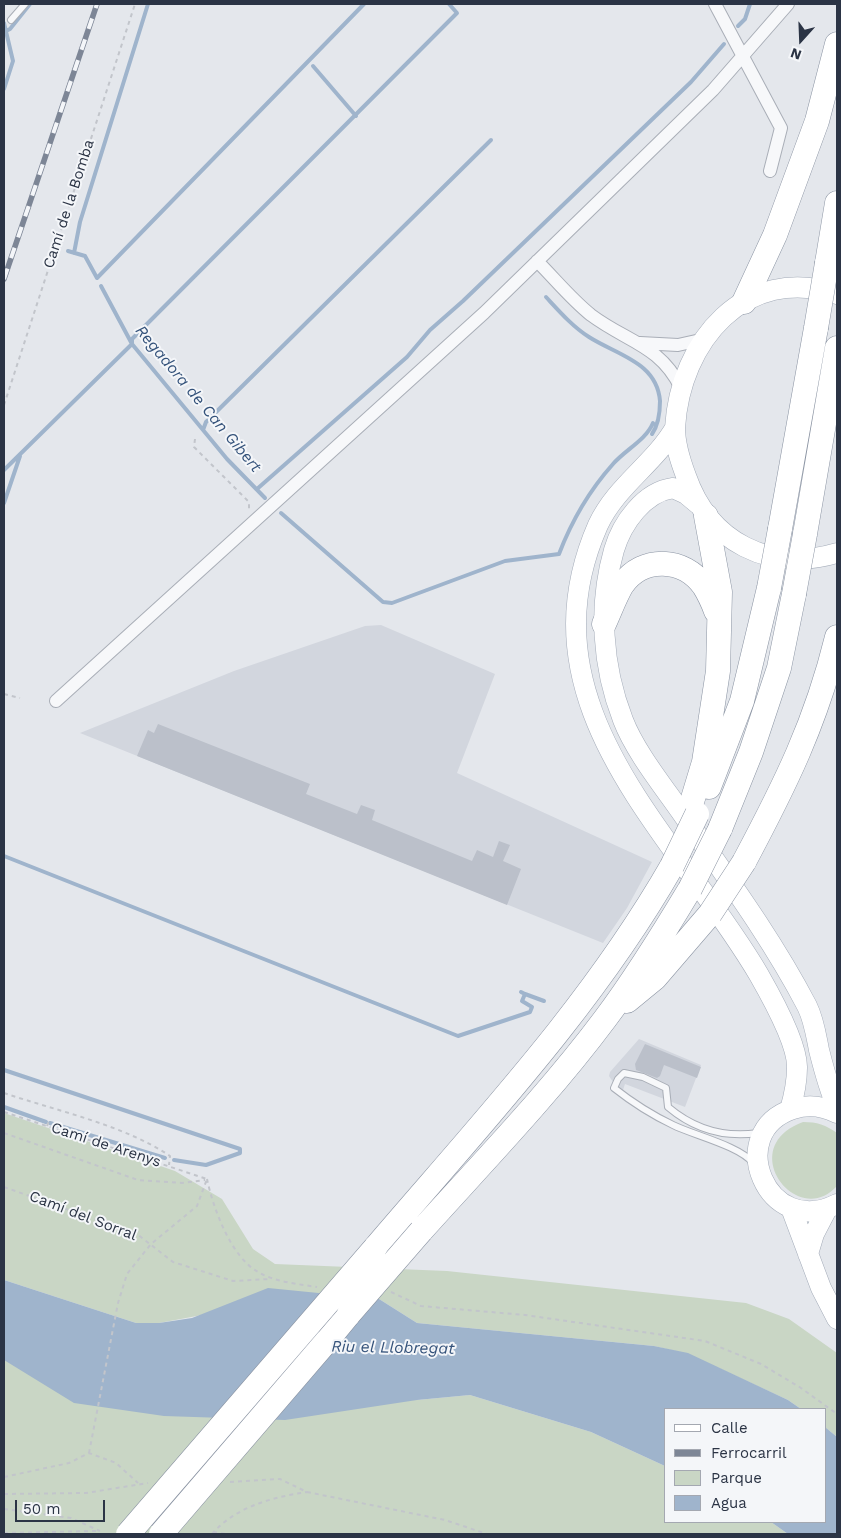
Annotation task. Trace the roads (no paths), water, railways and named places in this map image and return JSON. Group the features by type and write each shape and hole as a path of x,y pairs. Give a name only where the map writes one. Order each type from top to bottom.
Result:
{"highway":[{"path":"744,302 775,235 817,122 837,44"},
{"path":"128,1534 520,1078 613,960 645,914 694,809 722,758 742,702 769,588 837,203"},
{"path":"161,1534 420,1231 528,1111 605,1020 657,945 690,890 720,829 750,752 779,668 805,534 837,348"},
{"path":"694,809 704,762 718,670 720,592 702,510"},
{"path":"604,624 623,584 643,566 652,563 673,565 695,576 705,587 718,615"},
{"path":"605,1020 655,978 710,914 744,862 785,786 807,735 825,685 837,637"}],"main road":[{"path":"702,510 677,450 675,428 682,388 691,362 704,339 728,313 744,302 773,289 793,286 816,287 837,294"},
{"path":"675,428 664,447 622,488 599,523 587,555 579,589 575,622 578,658 588,703 611,755 661,836 739,942 786,1027 798,1066 790,1110"},
{"path":"837,553 824,557 768,556 739,545 686,494 673,488 653,493 642,504 618,536 607,574 604,624 607,667 624,722 648,763 757,920 808,1008 829,1088 837,1107"},
{"path":"832,1206 809,1211 791,1208 770,1193 759,1170 759,1148 764,1132 776,1119 790,1110 813,1106 837,1113"},
{"path":"808,1254 814,1234 832,1206"},
{"path":"791,1208 821,1288 837,1319"}],"street":[{"path":"714,4 781,128 770,171"},
{"path":"56,701 484,313 713,90 788,4"},
{"path":"537,260 591,314 640,342 665,362 682,388"},
{"path":"640,342 678,345 704,339"}],"lane":[{"path":"11,20 25,4"},
{"path":"759,1170 750,1158 674,1126 634,1104 614,1088 618,1079 624,1073 643,1076 666,1088 668,1107 694,1124 730,1136 764,1132"}],"water":[{"name":"Riu el Llobregat","path":"4,1280 136,1323 159,1323 192,1318 268,1288 379,1299 417,1323 654,1346 688,1353 788,1400 800,1408 664,1408 664,1466 591,1432 470,1395 417,1400 285,1420 164,1416 74,1403 4,1360"},
{"path":"826,1428 837,1437 837,1534 788,1534 772,1523 826,1523"}],"waterway":[{"path":"6,31 10,29 30,4"},
{"path":"74,253 80,222 148,4"},
{"path":"97,278 364,4"},
{"path":"4,470 132,344 132,339 457,13 449,4"},
{"path":"738,26 745,19 750,4"},
{"name":"Regadora de Can Gibert","path":"4,23 13,61 4,89"},
{"path":"257,489 407,357 430,330 463,301 691,82 724,44"},
{"path":"313,66 356,116"},
{"path":"203,430 206,422 491,140"},
{"name":"Regadora de Can Gibert","path":"68,251 85,256 97,278"},
{"name":"Regadora de Can Gibert","path":"101,286 132,344 227,459 265,498"},
{"path":"546,297 583,333 634,361 652,377 660,401 659,418 652,434"},
{"name":"Regadora de Can Gibert","path":"281,513 383,602 392,603 505,561 559,554 569,530 588,496 618,459 645,435 653,423"},
{"path":"4,503 20,456"},
{"path":"4,856 458,1036 530,1012 532,1007 522,1001 525,994 521,992"},
{"path":"525,994 544,1001"},
{"path":"4,1070 240,1149 240,1153 206,1165 174,1160"},
{"path":"4,1107 46,1122"},
{"path":"50,1123 165,1158"}],"railway":[{"path":"4,279 97,4"}]}
